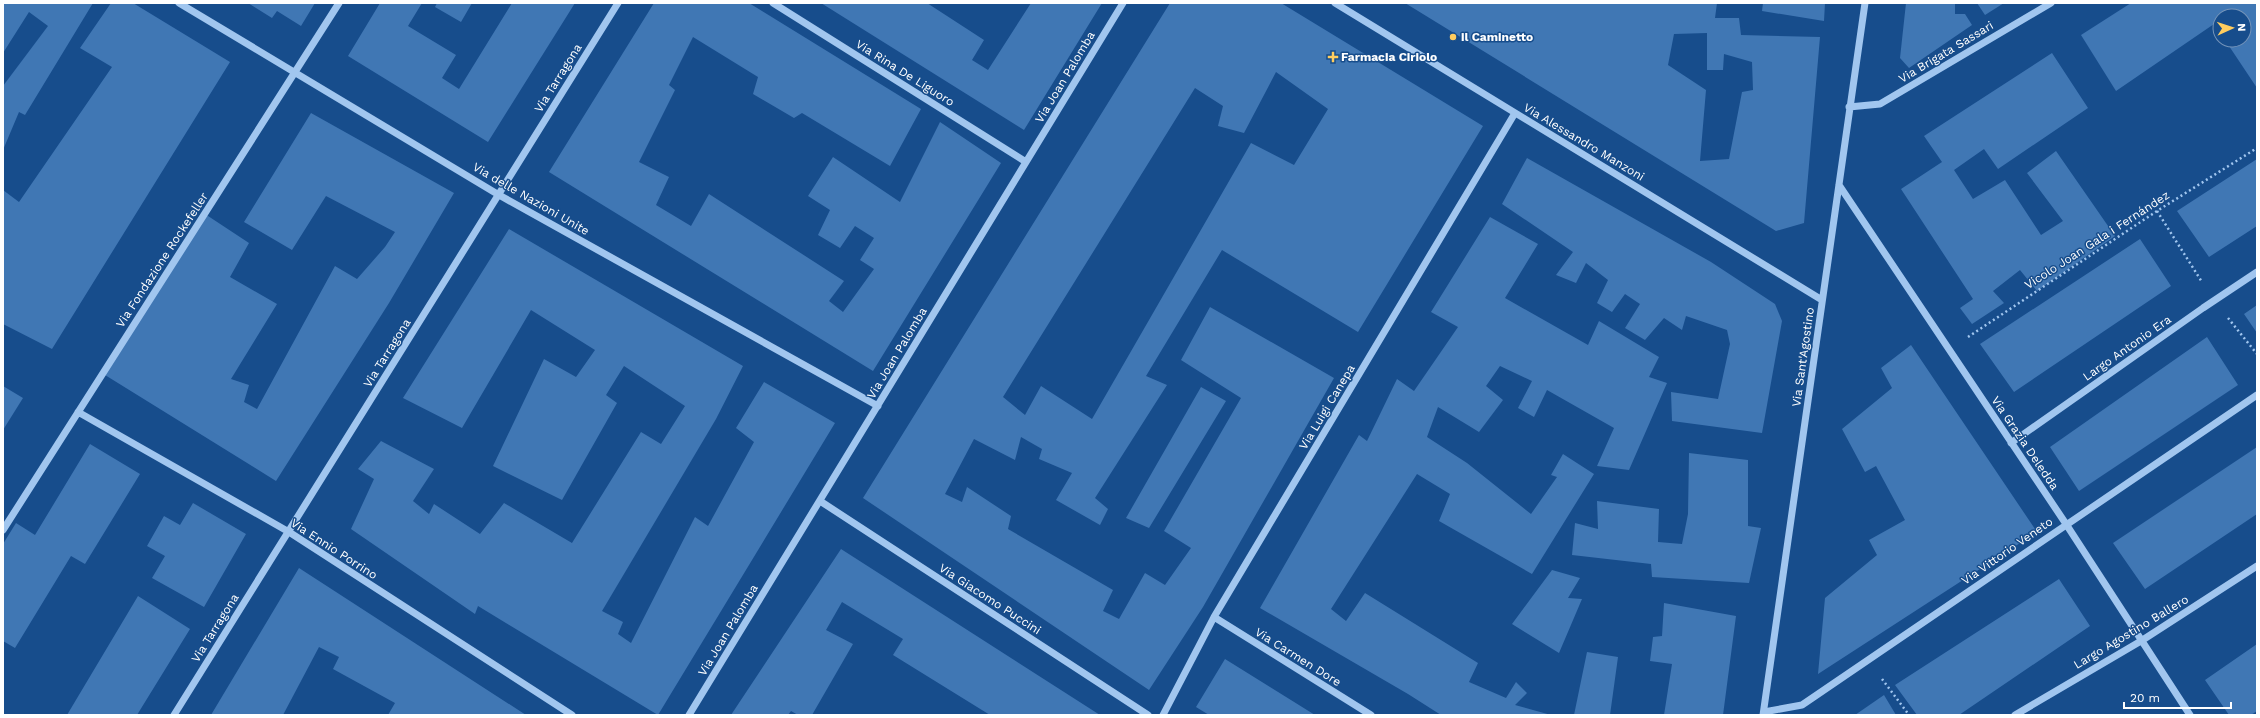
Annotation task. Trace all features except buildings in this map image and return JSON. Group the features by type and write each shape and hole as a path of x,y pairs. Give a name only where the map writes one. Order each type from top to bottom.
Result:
{"street":[{"name":"Via delle Nazioni Unite","path":"178,3 499,195 878,406"},
{"name":"Via Fondazione Rockefeller","path":"3,530 339,3"},
{"name":"Via Tarragona","path":"174,715 618,3"},
{"name":"Via Rina De Liguoro","path":"773,3 1026,162"},
{"name":"Via Joan Palomba","path":"689,715 1123,3"},
{"name":"Via Alessandro Manzoni","path":"1335,3 1822,300"},
{"name":"Via Sant'Agostino","path":"1764,713 1865,3"},
{"name":"Via Brigata Sassari","path":"1849,107 1880,104 2051,3"},
{"name":"Via Luigi Canepa","path":"1162,715 1214,617 1515,113"},
{"name":"Via Grazia Deledda","path":"1839,185 2066,524 2190,715"},
{"name":"Largo Antonio Era","path":"2012,443 2203,308 2257,272"},
{"name":"Via Vittorio Veneto","path":"1764,713 1802,705 2257,395"},
{"name":"Via Ennio Porrino","path":"78,412 288,532 572,715"},
{"name":"Via Giacomo Puccini","path":"820,500 1148,715"},
{"name":"Largo Agostino Ballero","path":"2015,715 2141,641 2257,566"},
{"name":"Via Carmen Dore","path":"1214,617 1371,715"}],"path":[{"name":"Vicolo Joan Gala i Fernández","path":"1949,350 2157,211 2257,148"},
{"path":"1867,660 1909,715"}],"place":[{"name":"il Caminetto","path":"1453,37"},
{"name":"Farmacia Ciriolo","path":"1333,57"}]}
